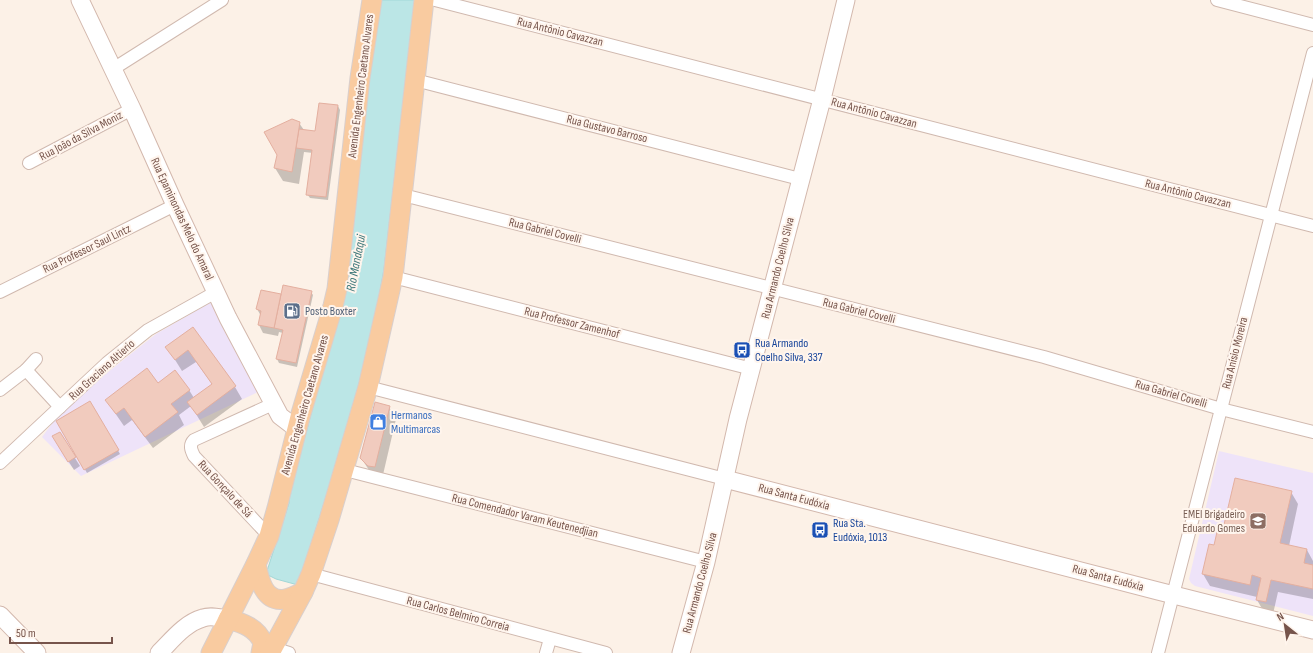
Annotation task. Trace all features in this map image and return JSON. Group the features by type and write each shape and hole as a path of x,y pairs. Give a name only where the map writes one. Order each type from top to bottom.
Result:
{"main road":[{"name":"Avenida Engenheiro Caetano Alvares","path":"211,653 256,564 268,536 277,508 297,428 333,306 337,289 360,78 372,0"},
{"path":"228,619 244,624 256,632 263,643 273,652 311,574 345,470 368,387 393,277 424,0"},
{"path":"256,564 262,586 266,592 273,597 285,599 303,592"}],"street":[{"name":"Rua Epaminondas Melo do Amaral","path":"80,0 216,292 280,416 297,428"},
{"path":"113,69 222,0"},
{"name":"Rua Antônio Cavazzan","path":"435,0 1313,226"},
{"name":"Rua Armando Coelho Silva","path":"681,653 706,562 738,419 822,99 846,0"},
{"path":"1217,0 1313,25"},
{"name":"Rua Anísio Moreira","path":"1158,653 1313,53"},
{"name":"Rua Gustavo Barroso","path":"415,80 800,179"},
{"name":"Rua João da Silva Moniz","path":"29,163 132,109"},
{"name":"Rua Gabriel Covelli","path":"403,195 1044,357 1221,409 1313,432"},
{"name":"Rua Professor Saul Lintz","path":"0,292 175,205"},
{"name":"Rua Professor Zamenhof","path":"393,277 752,370"},
{"name":"Rua Graciano Altierio","path":"0,463 107,363 148,330 216,292"},
{"path":"0,390 26,370 36,360"},
{"path":"26,370 60,407"},
{"name":"Rua Santa Eudóxia","path":"368,387 1313,630"},
{"name":"Rua Gonçalo de Sá","path":"268,536 194,456 191,446 194,440 273,404"},
{"name":"Rua Comendador Varam Keutenedjian","path":"345,470 706,562"},
{"name":"Rua Carlos Belmiro Correia","path":"311,574 606,653"},
{"path":"0,615 37,653"},
{"path":"159,653 188,625 203,618 214,617 228,619"},
{"path":"546,653 550,639"}],"shaded area":[{"path":"213,301 258,392 81,476 42,437 54,421 103,376 156,334"},
{"name":"EMEI Brigadeiro Eduardo Gomes","path":"1219,451 1313,473 1313,616 1195,586 1191,583 1189,579"}],"water":[{"name":"Rio Mandaqui","path":"377,0 415,0 384,269 368,349 358,389 298,585 276,579 266,574 289,503 289,488 306,433 342,295"}],"building":[{"path":"319,103 338,105 326,197 306,195 312,150 296,148 299,129 315,131"},
{"path":"292,119 300,122 292,172 274,168 277,155 264,132"},
{"name":"Posto Boxter","path":"283,285 312,291 296,363 276,359 283,330 274,328"},
{"path":"261,290 281,294 274,328 258,325 261,311 256,309"},
{"path":"193,327 236,386 197,415 187,402 212,384 188,350 175,360 165,347"},
{"path":"147,368 158,383 175,370 190,390 171,404 178,412 145,437 124,408 116,414 105,400"},
{"path":"90,401 119,450 84,470 56,421"},
{"name":"Hermanos Multimarcas","path":"375,402 390,406 375,467 368,466 360,458"},
{"path":"60,432 76,457 68,462 52,436"},
{"path":"1235,478 1292,491 1280,543 1307,549 1304,563 1313,565 1313,589 1271,580 1266,602 1256,600 1261,578 1252,575 1250,585 1202,574 1209,544 1214,545 1217,532 1222,533"}],"place":[{"name":"Posto Boxter","path":"292,311"},
{"name":"Rua Armando Coelho Silva, 337","path":"742,350"},
{"name":"Hermanos Multimarcas","path":"378,422"},
{"name":"EMEI Brigadeiro Eduardo Gomes","path":"1258,521"},
{"name":"Rua Sta. Eudóxia, 1013","path":"820,530"}]}
